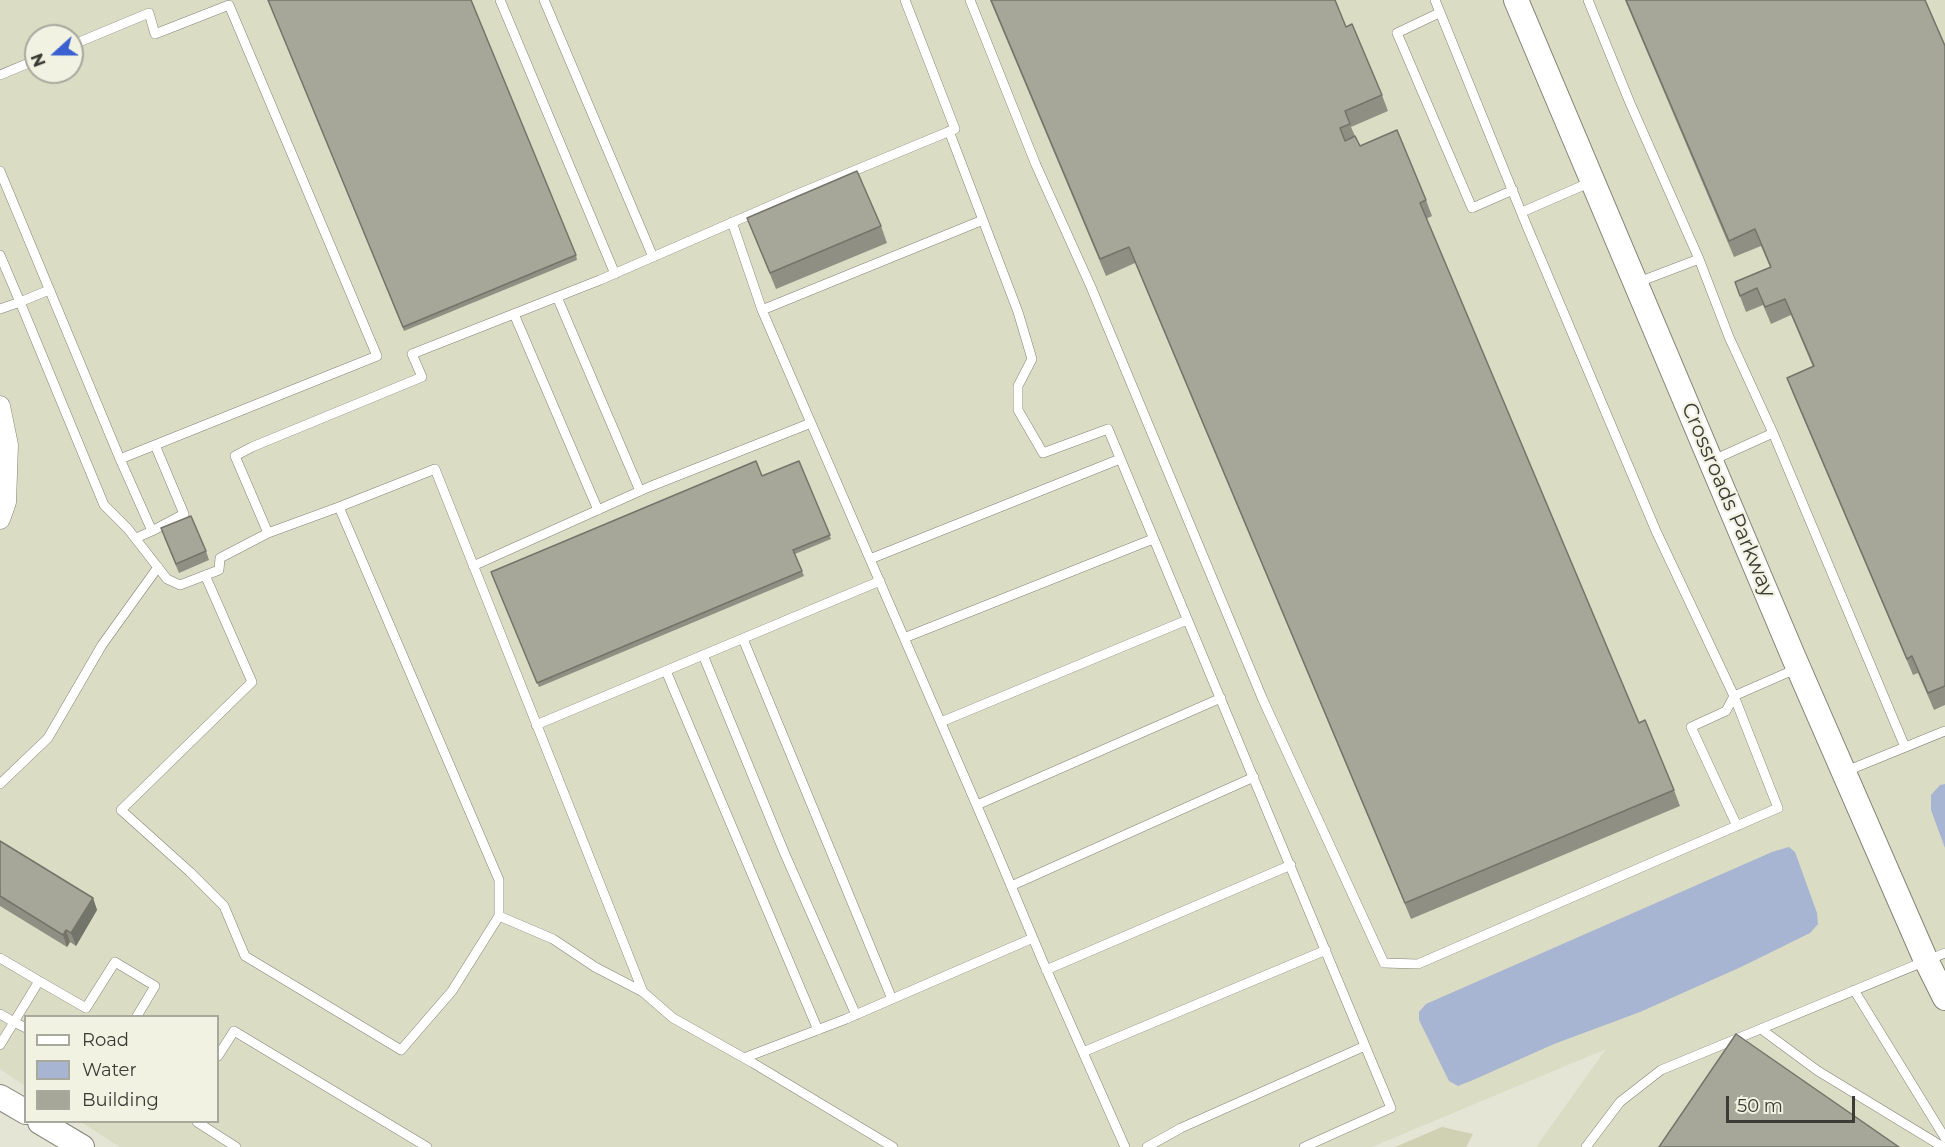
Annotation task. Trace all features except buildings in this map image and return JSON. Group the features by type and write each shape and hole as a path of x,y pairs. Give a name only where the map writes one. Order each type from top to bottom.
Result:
{"street":[{"name":"Crossroads Parkway","path":"1516,0 1844,772 1935,956 1945,998"},
{"path":"0,406 8,445 6,502 0,519"},
{"path":"0,1096 24,1111"},
{"path":"42,1123 82,1147"}],"lane":[{"path":"500,0 615,274"},
{"path":"544,0 653,257"},
{"path":"268,533 235,456 422,377 412,354 615,274 732,222 955,129 905,0"},
{"path":"970,0 1036,165 1091,287 1263,700 1384,963 1418,964 1778,808 1734,696 1656,531 1435,0"},
{"path":"1588,0 1630,103 1699,259 1729,337 1773,433 1905,747"},
{"path":"84,40 149,13 155,34 229,4 377,356 120,459"},
{"path":"1439,13 1397,33 1472,208 1513,190"},
{"path":"0,75 24,65"},
{"path":"949,131 1018,312 1032,359 1018,386 1018,410 1043,453 1108,429 1391,1108 1304,1147"},
{"path":"0,171 152,531"},
{"path":"1522,212 1593,181"},
{"path":"762,310 983,220"},
{"path":"732,222 762,310 1046,970 1125,1147"},
{"path":"0,255 104,505 136,538 167,579 180,585 219,570 220,558 268,533 435,468 643,992"},
{"path":"1636,283 1699,259"},
{"path":"0,309 49,290"},
{"path":"557,297 640,491"},
{"path":"514,314 598,510"},
{"path":"473,566 640,491 811,423"},
{"path":"1711,461 1773,433"},
{"path":"136,538 184,514 155,445"},
{"path":"870,559 1120,459"},
{"path":"205,575 252,682 121,810 224,906 245,956 401,1050 452,991 498,916 499,880 339,507"},
{"path":"904,638 1153,538"},
{"path":"0,784 48,738 102,645 158,567"},
{"path":"536,725 880,581"},
{"path":"941,722 1187,620"},
{"path":"743,639 892,999"},
{"path":"703,655 784,852 856,1015"},
{"path":"1737,826 1691,728 1726,711 1734,696 1799,668"},
{"path":"666,671 818,1030"},
{"path":"977,806 1221,699"},
{"path":"1844,772 1945,731"},
{"path":"1011,886 1254,777"},
{"path":"1046,970 1291,865"},
{"path":"498,916 552,939 595,967 643,992 673,1018 893,1147"},
{"path":"744,1058 856,1015 1033,938"},
{"path":"1083,1052 1326,950"},
{"path":"1586,1147 1620,1102 1661,1070 1935,956"},
{"path":"0,958 84,1012 115,962 155,986 138,1015"},
{"path":"0,1045 39,981"},
{"path":"1854,990 1945,1138"},
{"path":"0,1014 24,1027"},
{"path":"1761,1029 1818,1071 1942,1147"},
{"path":"219,1054 234,1031 427,1147"},
{"path":"1147,1147 1181,1128 1365,1046"},
{"path":"199,1123 236,1147"}],"shaded area":[{"path":"0,0 1945,0 1945,1147 1536,1147 1606,1049 1372,1147 120,1147 83,1123 219,1123 219,1015 24,1015 24,1085 0,1069"},
{"path":"1442,1127 1473,1134 1466,1147 1395,1147"}],"water":[{"path":"1945,784 1945,848 1931,810 1931,795 1940,785"},
{"path":"1789,847 1795,852 1817,913 1818,924 1810,933 1640,1012 1554,1044 1458,1086 1449,1081 1419,1020 1419,1012 1426,1004 1772,852"}]}
